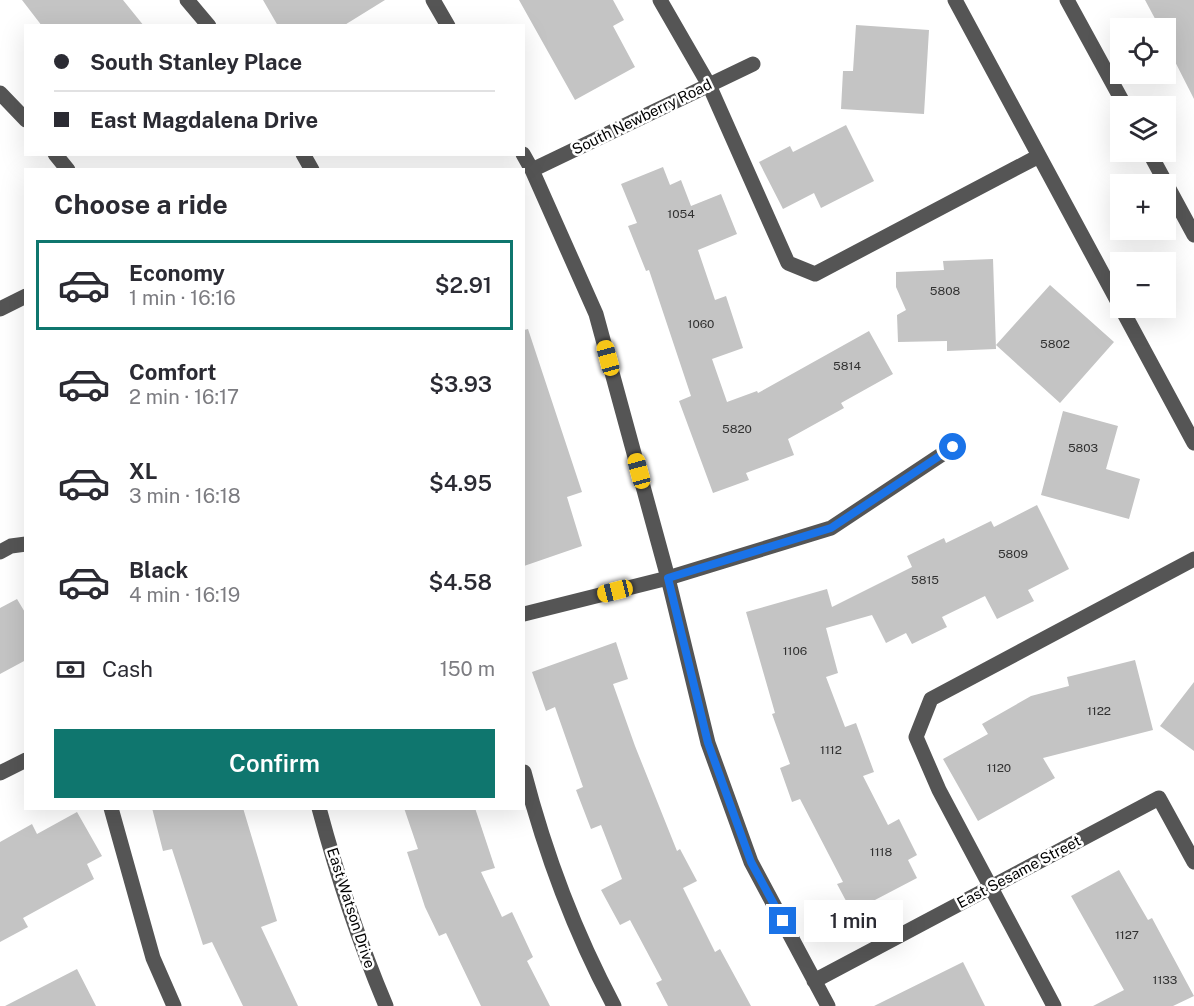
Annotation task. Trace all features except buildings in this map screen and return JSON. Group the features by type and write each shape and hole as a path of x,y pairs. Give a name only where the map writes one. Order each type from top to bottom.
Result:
{"street":[{"path":"187,0 207,24"},
{"path":"433,0 447,24"},
{"path":"660,0 709,85 788,263 815,274 1039,156"},
{"path":"955,0 1194,444"},
{"path":"1067,0 1120,96"},
{"name":"South Newberry Road","path":"532,170 753,64"},
{"path":"0,93 24,118"},
{"path":"57,156 66,168"},
{"path":"524,156 596,314 668,578 708,743 751,862 828,1006"},
{"path":"1155,162 1190,217 1194,235"},
{"path":"0,309 24,297"},
{"path":"525,614 668,578 831,528 953,447"},
{"path":"0,552 11,546 24,544"},
{"path":"1054,1006 939,790 916,737 931,699 1194,559"},
{"path":"0,773 24,761"},
{"path":"525,775 564,897 601,982 614,1006"},
{"name":"East Sesame Street","path":"814,981 1159,798 1194,862"},
{"path":"112,810 153,958 174,1006"},
{"name":"East Watson Drive","path":"320,810 372,974 386,1006"}],"route":[{"path":"783,921 751,862 708,743 668,578 831,528 953,447"}]}
